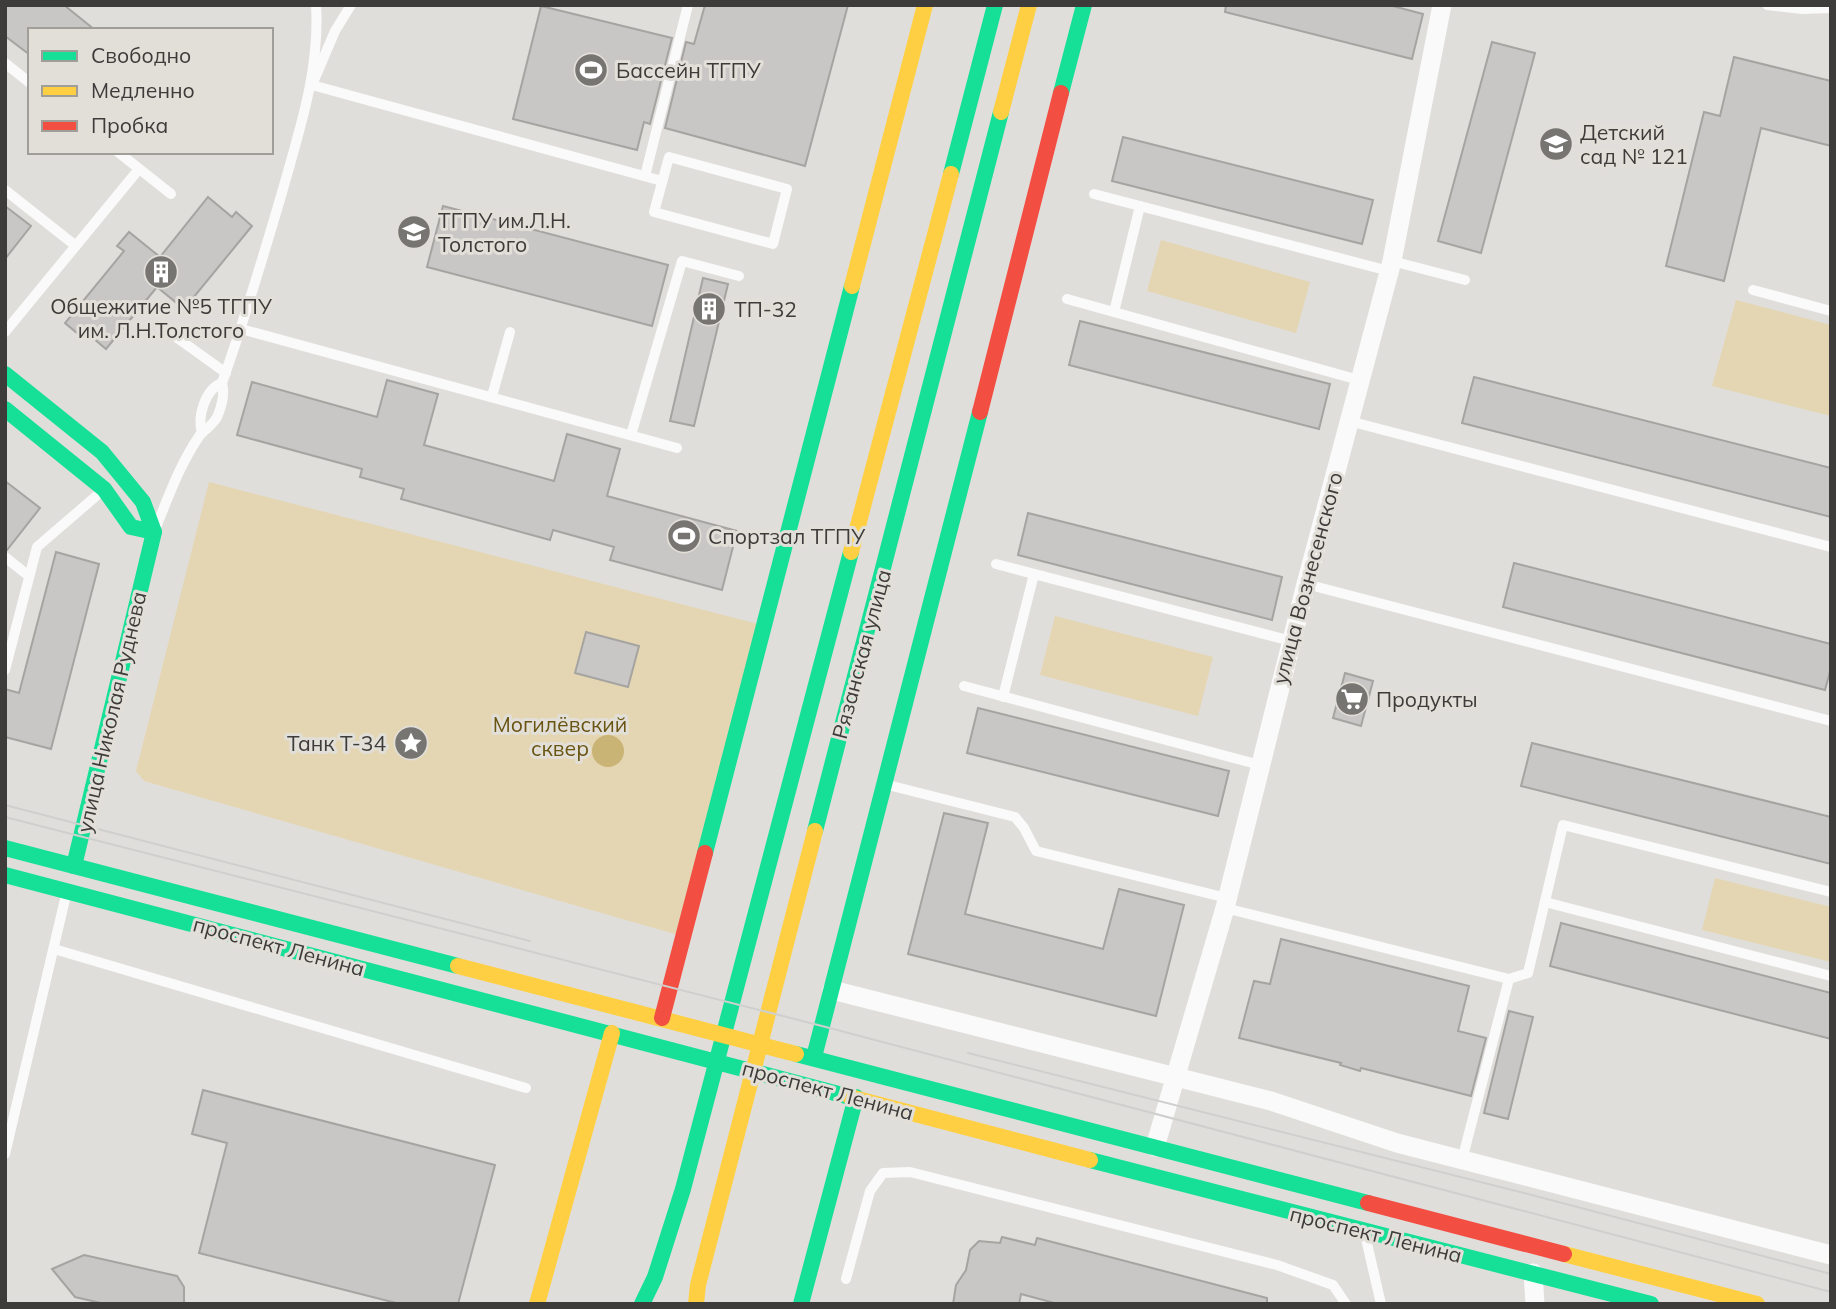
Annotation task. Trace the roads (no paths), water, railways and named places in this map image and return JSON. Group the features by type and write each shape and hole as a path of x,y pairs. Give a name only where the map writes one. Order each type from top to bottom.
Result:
{"main road":[{"path":"662,1018 925,5"},
{"name":"Рязанская улица","path":"642,1304 655,1277 683,1189 995,5"},
{"name":"Рязанская улица","path":"696,1304 708,1245 1029,5"},
{"path":"814,1057 1084,5"},
{"path":"5,374 102,452 143,502 154,532"},
{"path":"5,409 104,489 131,527 154,532"},
{"path":"104,489 112,492 118,489 121,474"},
{"name":"улица Николая Руднева","path":"67,891 154,532"},
{"name":"проспект Ленина","path":"5,849 688,1024 1757,1304"},
{"name":"проспект Ленина","path":"5,875 1364,1232 1533,1273 1612,1298 1651,1304"},
{"path":"537,1304 612,1033"},
{"path":"800,1304 856,1097"},
{"path":"1533,1246 1533,1273"}],"street":[{"name":"улица Вознесенского","path":"1155,1147 1226,903 1291,642 1390,266 1441,6"},
{"path":"832,990 1271,1101 1396,1143 1831,1255"},
{"path":"1533,1273 1535,1304"}],"lane":[{"path":"312,85 316,5"},
{"path":"154,532 174,484 202,433 210,428 218,416 224,394 224,378 241,329 312,85 335,31 351,5"},
{"path":"645,176 688,5"},
{"path":"1767,5 1802,9 1831,8"},
{"path":"5,64 28,81"},
{"path":"312,85 662,181"},
{"path":"120,154 171,194"},
{"path":"669,157 787,189 773,244 654,212 662,181 669,157"},
{"path":"5,332 139,169"},
{"path":"5,190 76,246"},
{"path":"1094,194 1390,266 1465,280"},
{"path":"1114,312 1140,206"},
{"path":"631,435 682,261 739,276"},
{"path":"1753,290 1831,311"},
{"path":"1066,299 1359,380"},
{"path":"162,327 224,378"},
{"path":"241,329 677,449"},
{"path":"492,396 510,332"},
{"path":"202,433 199,421 201,412 210,393 224,378"},
{"path":"1348,421 1831,547"},
{"path":"5,670 37,547 104,489"},
{"path":"5,557 29,576"},
{"path":"996,564 1291,642"},
{"path":"1003,697 1034,574"},
{"path":"1306,584 1831,721"},
{"path":"964,686 1260,765"},
{"path":"885,784 1015,817 1036,851 1509,979 1528,973 1563,825 1831,892"},
{"path":"5,1154 67,891"},
{"path":"1545,902 1831,976"},
{"path":"54,949 526,1088"},
{"path":"1462,1160 1509,979"},
{"path":"846,1279 870,1191 883,1172 910,1172 1277,1265 1333,1285 1346,1304"},
{"path":"1364,1232 1381,1304"},
{"path":"1612,1298 1627,1304"}],"tram line":[{"path":"5,805 530,941"},
{"path":"5,817 822,1026 1831,1292"},
{"path":"968,1053 1528,1194 1831,1274"}],"place":[{"name":"Бассейн ТГПУ","path":"591,70"},
{"name":"Детский сад № 121","path":"1556,144"},
{"name":"ТГПУ им.Л.Н. Толстого","path":"414,232"},
{"name":"Общежитие №5 ТГПУ им. Л.Н.Толстого","path":"161,272"},
{"name":"ТП-32","path":"709,309"},
{"name":"Спортзал ТГПУ","path":"684,536"},
{"name":"Продукты","path":"1352,699"},
{"name":"Танк Т-34","path":"411,743"}],"park label":[{"name":"Могилёвский сквер","path":"560,736"}]}
